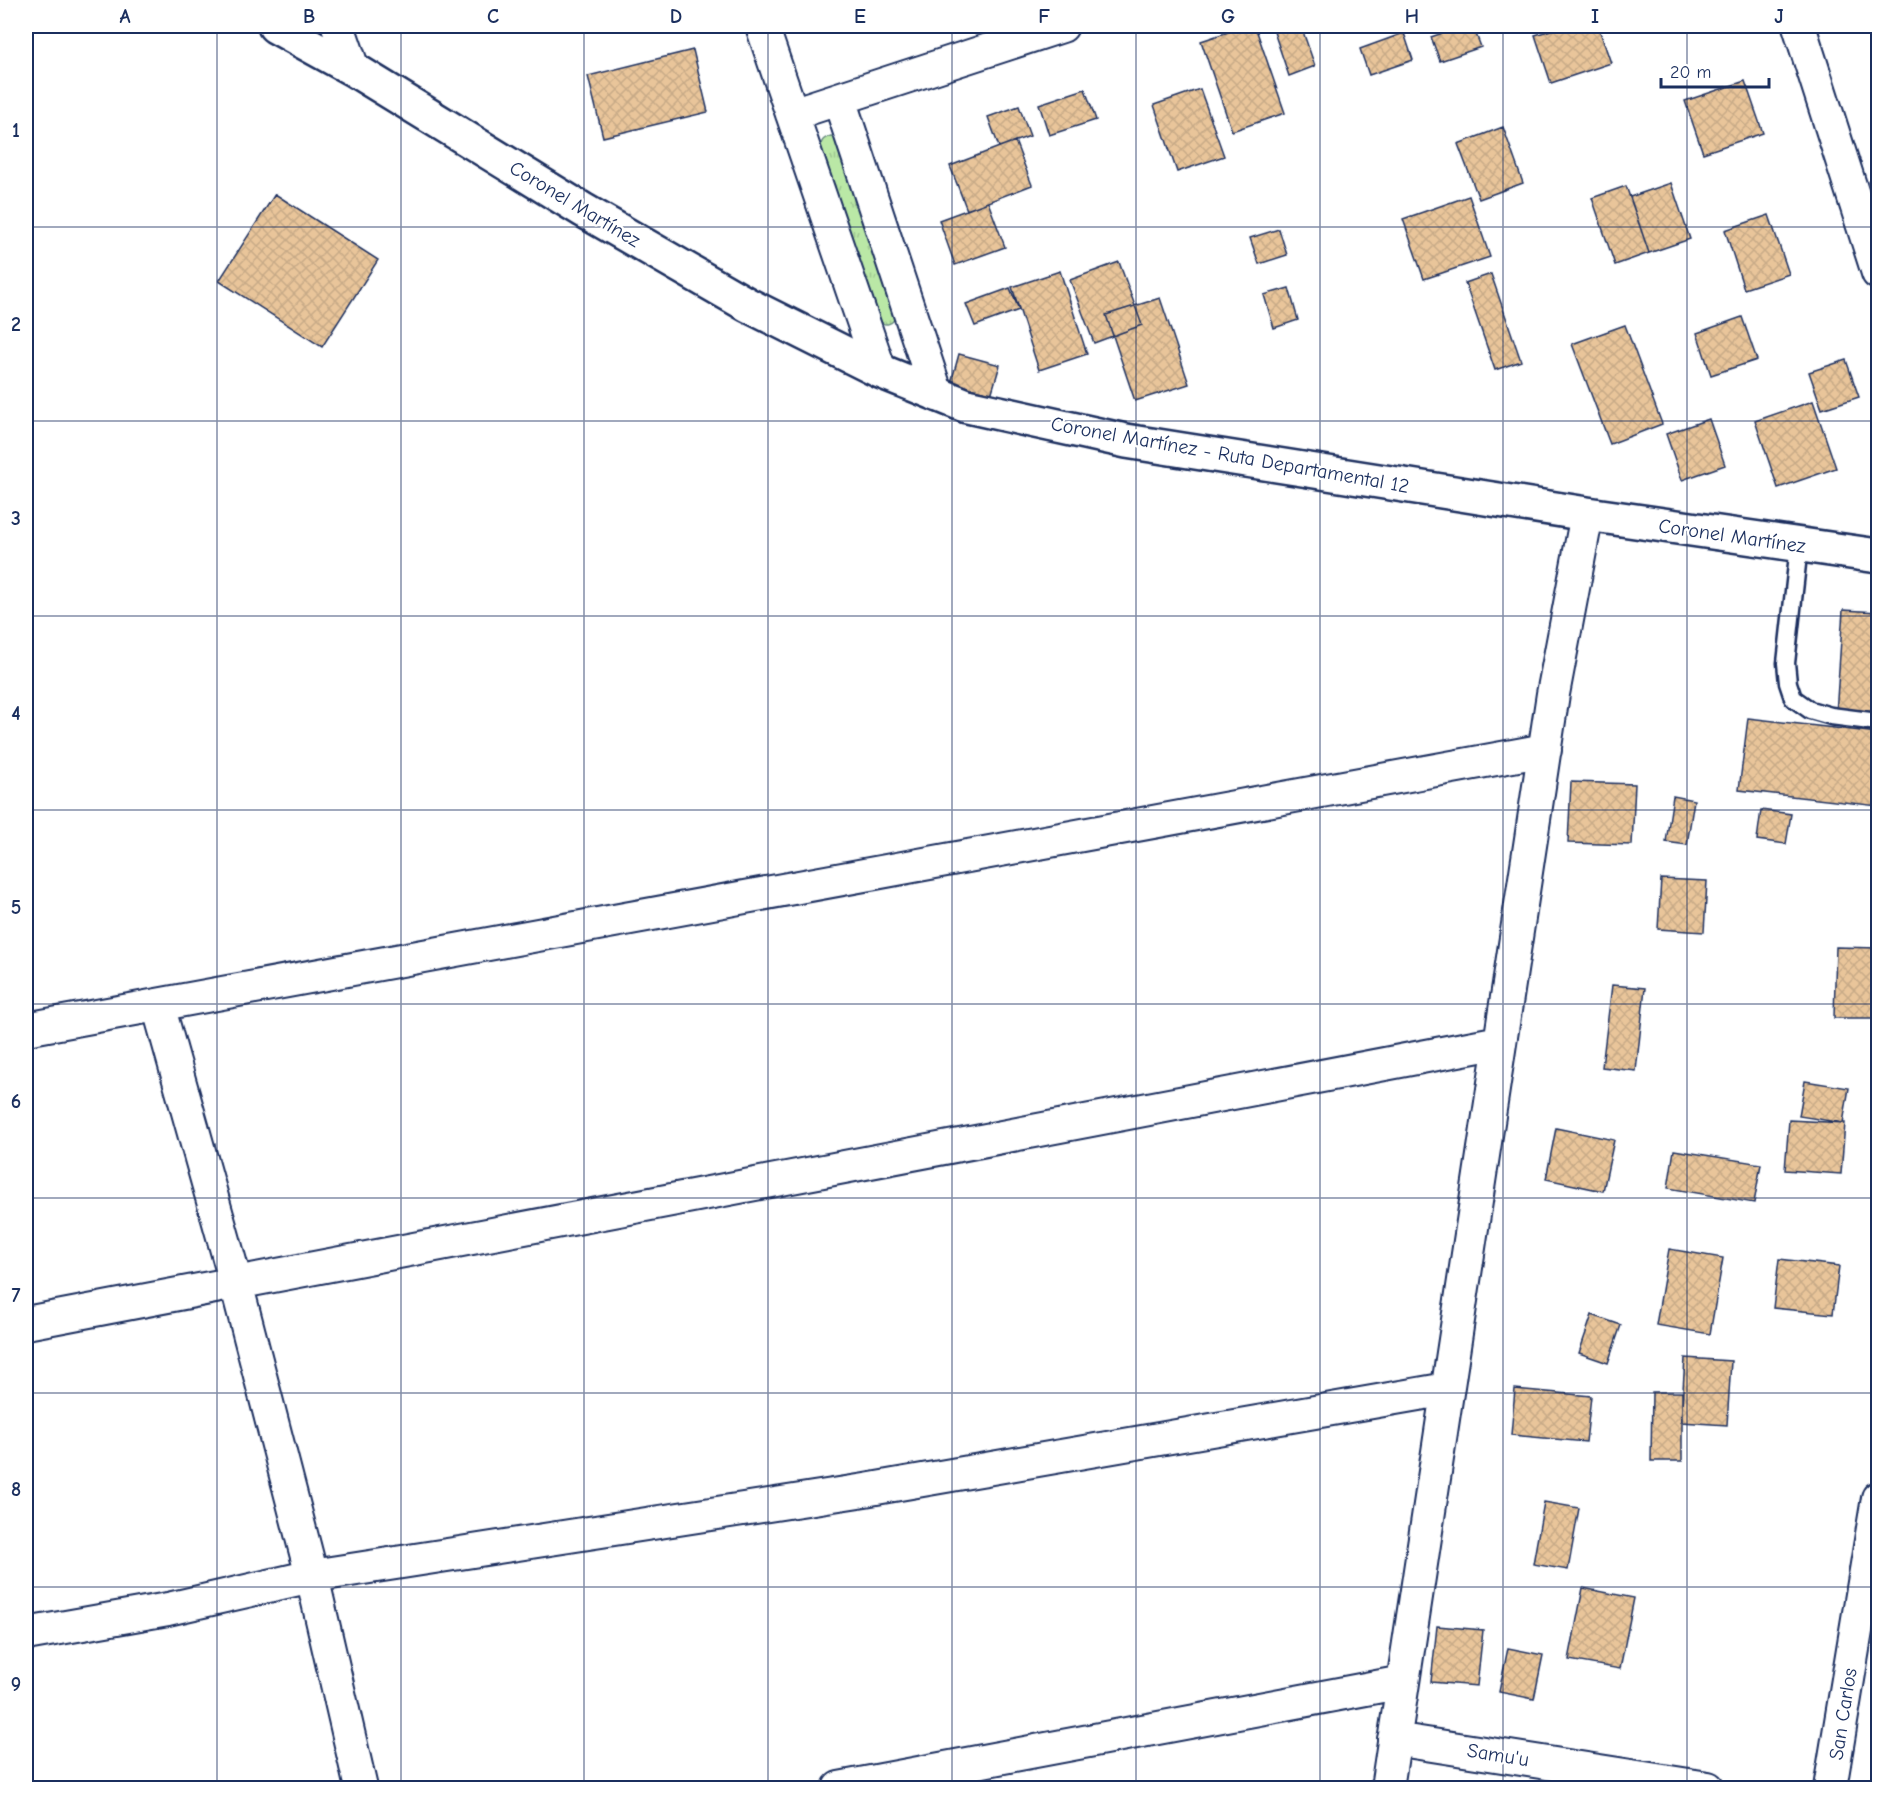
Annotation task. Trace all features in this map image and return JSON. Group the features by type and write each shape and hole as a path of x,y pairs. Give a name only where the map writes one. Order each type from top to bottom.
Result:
{"main road":[{"name":"Coronel Martínez","path":"275,26 353,69 614,228 748,305 880,371"},
{"name":"Coronel Martínez - Ruta Departamental 12","path":"880,371 967,406 1126,441 1587,514"},
{"name":"Coronel Martínez","path":"1587,514 1878,556"}],"street":[{"path":"338,26 353,69"},
{"path":"762,26 880,371"},
{"path":"792,114 1062,26"},
{"path":"1798,26 1878,273"},
{"path":"838,99 937,395"},
{"path":"1387,1788 1553,694 1587,514"},
{"path":"26,1029 1545,750"},
{"path":"158,1005 236,1283 312,1576 361,1788"},
{"path":"26,1323 1500,1042"},
{"path":"26,1634 168,1609 312,1576 865,1490 1447,1389"},
{"name":"San Carlos","path":"1830,1788 1878,1498"},
{"path":"839,1788 1403,1682"},
{"name":"Samu'u","path":"1394,1739 1708,1788"}],"lane":[{"path":"1799,546 1786,663 1788,683 1793,698 1810,710 1831,716 1878,722"}],"green space":[{"path":"836,137 895,314 889,324 879,319 821,147 825,138"}],"building":[{"path":"1246,26 1255,26 1285,113 1232,131 1201,41"},
{"path":"1272,26 1301,26 1315,66 1289,76"},
{"path":"1463,26 1473,26 1481,47 1440,61 1431,37"},
{"path":"1564,26 1598,26 1611,63 1551,83 1535,35"},
{"path":"1404,33 1413,60 1369,75 1360,49"},
{"path":"693,50 708,112 603,137 588,76"},
{"path":"1745,81 1763,133 1703,153 1685,101"},
{"path":"1085,89 1096,120 1049,135 1039,104"},
{"path":"1200,89 1224,156 1177,172 1154,105"},
{"path":"1019,106 1030,136 999,147 988,117"},
{"path":"1503,127 1523,183 1479,199 1458,144"},
{"path":"1015,141 1032,185 967,210 950,166"},
{"path":"1671,183 1690,239 1649,253 1630,197"},
{"path":"1626,186 1649,253 1615,265 1592,198"},
{"path":"275,194 378,260 322,347 219,281"},
{"path":"1469,196 1490,257 1424,279 1403,219"},
{"path":"988,202 1005,247 955,265 939,220"},
{"path":"1769,215 1789,274 1744,289 1725,230"},
{"path":"1279,229 1287,255 1259,264 1250,238"},
{"path":"1119,262 1142,325 1094,343 1070,280"},
{"path":"1060,271 1087,354 1039,370 1012,287"},
{"path":"1491,274 1521,361 1495,370 1465,283"},
{"path":"1010,288 1019,310 975,326 966,304"},
{"path":"1289,288 1298,320 1274,328 1264,295"},
{"path":"1160,298 1189,384 1135,401 1106,315"},
{"path":"1742,317 1757,360 1711,375 1697,333"},
{"path":"1625,325 1662,424 1610,444 1572,344"},
{"path":"959,354 1000,365 991,395 951,383"},
{"path":"1846,360 1859,397 1822,409 1809,372"},
{"path":"1813,401 1836,468 1778,488 1755,421"},
{"path":"1709,419 1725,465 1682,480 1666,434"},
{"path":"1843,610 1878,612 1878,717 1836,714"},
{"path":"1748,718 1878,733 1878,806 1739,790"},
{"path":"1571,782 1635,784 1632,845 1568,843"},
{"path":"1673,796 1694,800 1687,845 1666,842"},
{"path":"1761,810 1791,814 1786,844 1757,840"},
{"path":"1661,879 1707,881 1704,932 1658,929"},
{"path":"1836,947 1878,948 1878,1018 1834,1018"},
{"path":"1612,985 1645,988 1636,1071 1602,1067"},
{"path":"1805,1081 1849,1088 1843,1123 1799,1116"},
{"path":"1789,1120 1845,1123 1841,1174 1785,1170"},
{"path":"1556,1128 1614,1140 1603,1191 1546,1179"},
{"path":"1674,1150 1761,1164 1754,1203 1668,1188"},
{"path":"1669,1249 1723,1258 1710,1334 1656,1325"},
{"path":"1779,1259 1839,1266 1833,1314 1773,1308"},
{"path":"1592,1315 1621,1325 1608,1363 1579,1353"},
{"path":"1685,1358 1731,1361 1727,1425 1681,1422"},
{"path":"1515,1389 1591,1396 1586,1442 1511,1435"},
{"path":"1652,1392 1682,1392 1682,1461 1651,1461"},
{"path":"1544,1502 1579,1508 1568,1570 1533,1564"},
{"path":"1583,1588 1634,1598 1620,1669 1569,1660"},
{"path":"1437,1626 1483,1630 1477,1686 1431,1682"},
{"path":"1508,1648 1543,1655 1534,1699 1499,1692"}]}
